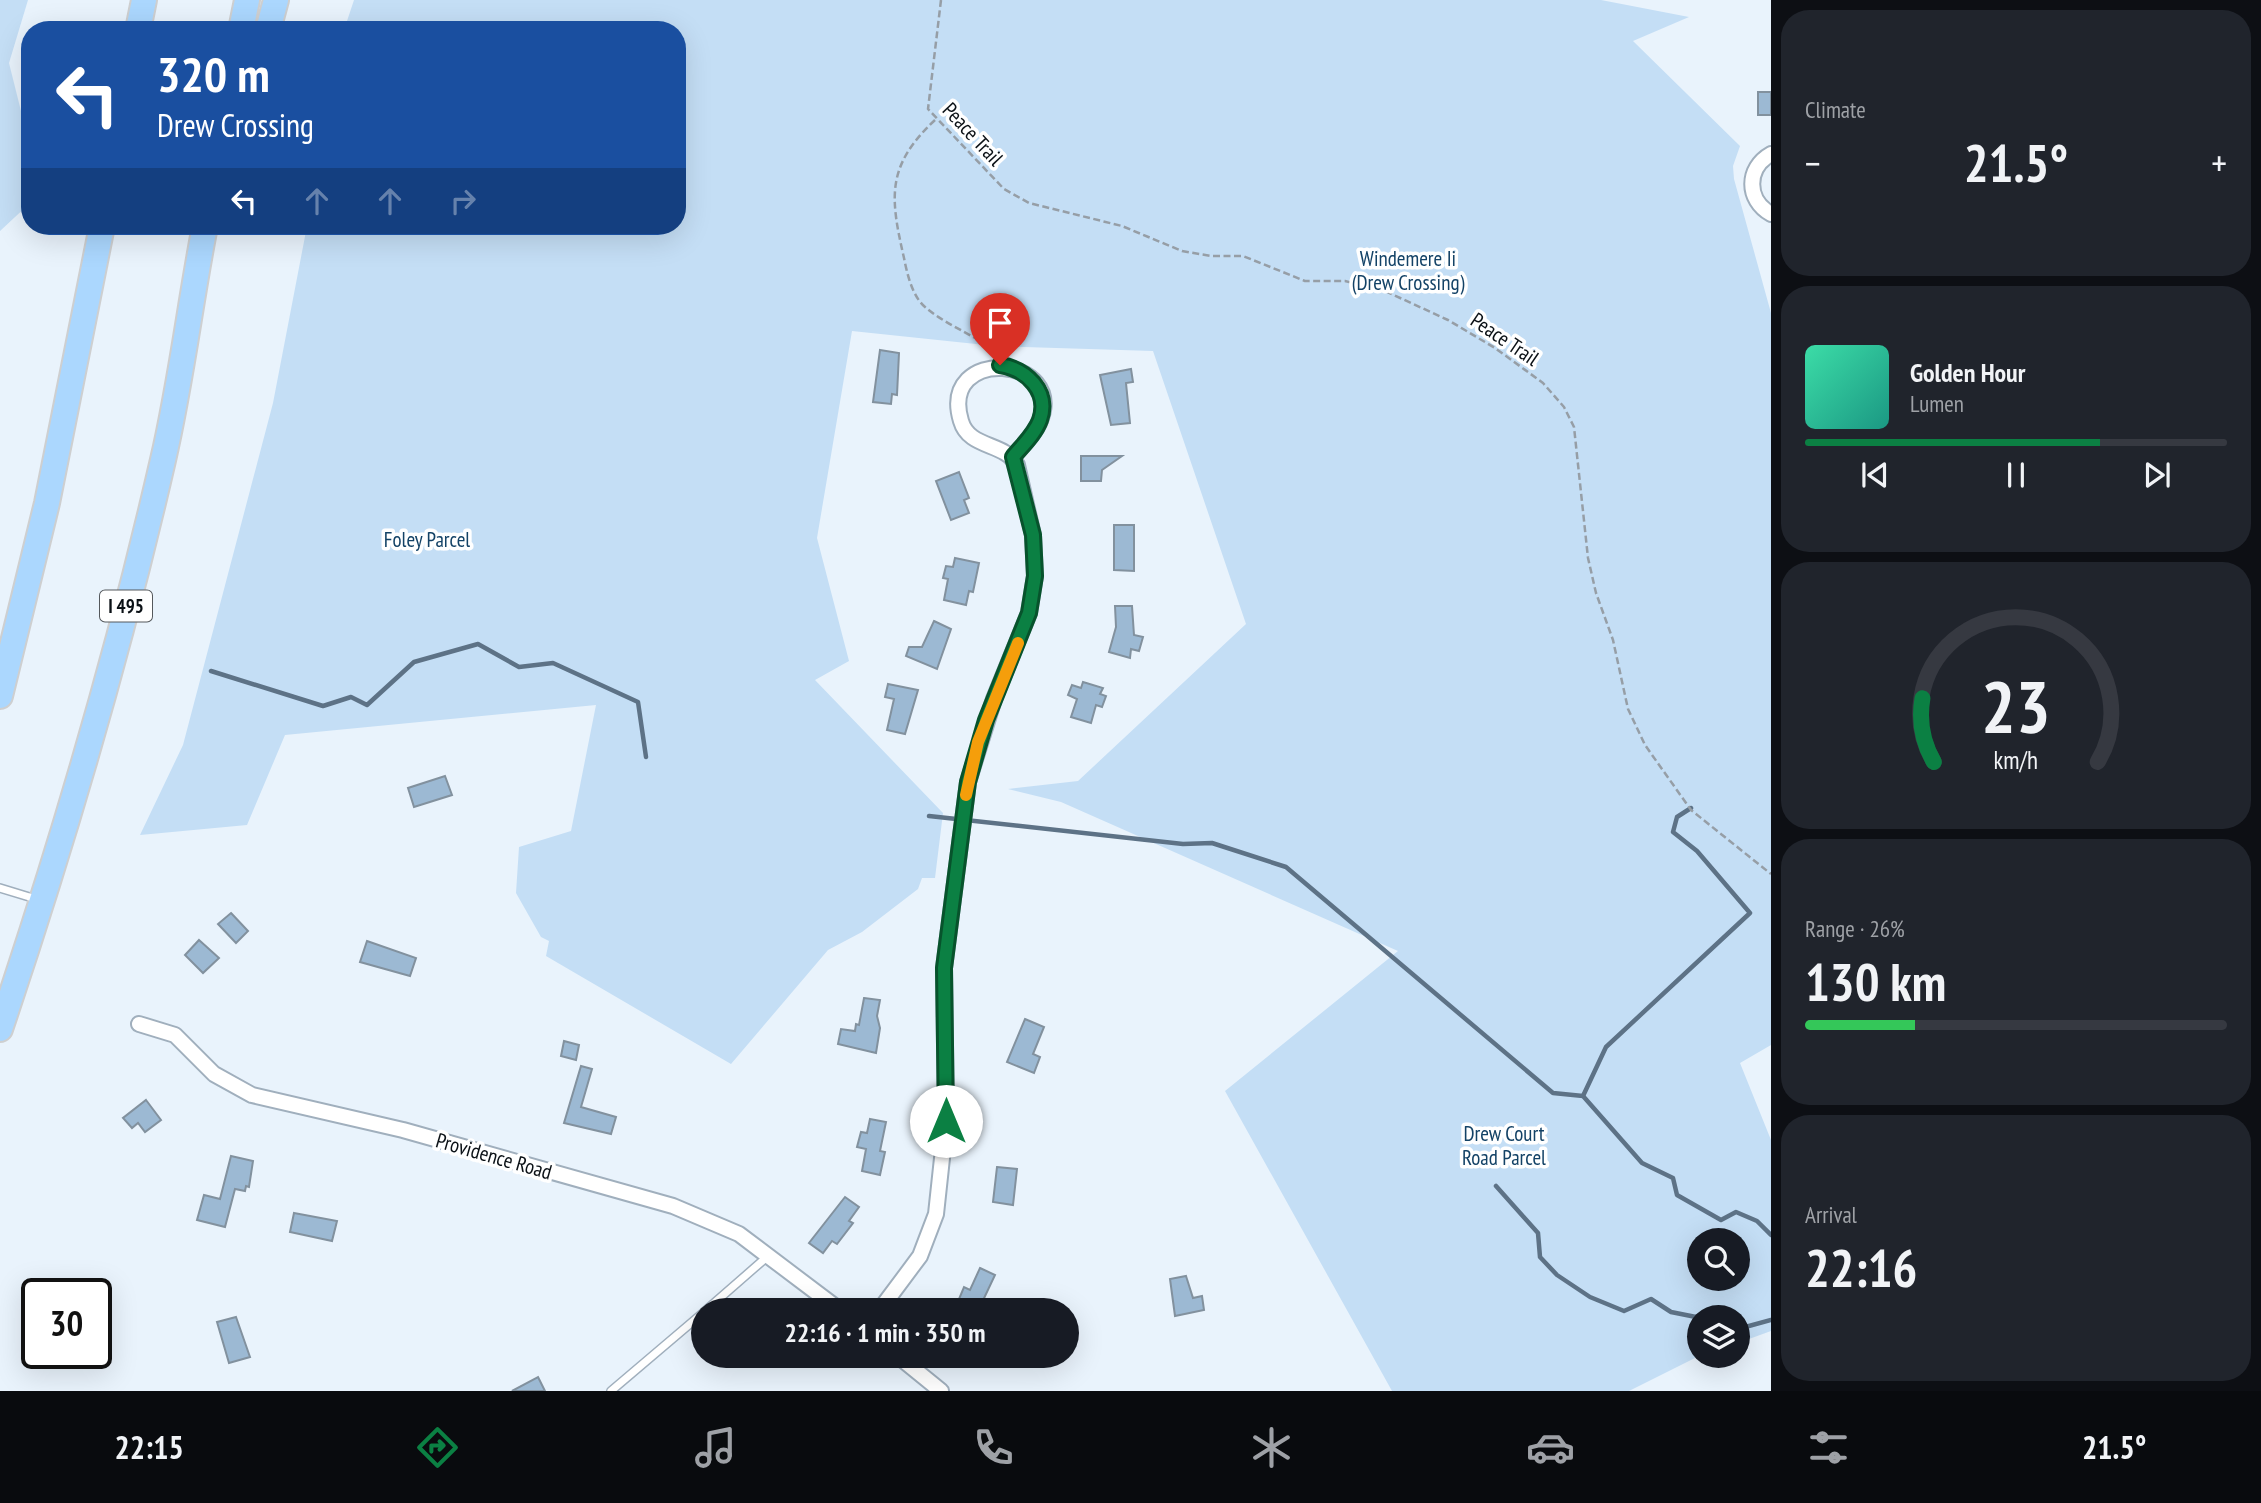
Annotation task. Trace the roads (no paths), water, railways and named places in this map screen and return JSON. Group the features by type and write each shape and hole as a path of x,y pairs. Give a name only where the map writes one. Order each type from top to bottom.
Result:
{"highway":[{"path":"140,21 144,0"},
{"path":"244,21 247,0"},
{"path":"270,21 276,0"},
{"path":"0,696 47,503 100,235"},
{"name":"I 495","path":"0,1029 43,902 110,669 163,458 203,235"},
{"path":"189,307 211,235"}],"street":[{"path":"1771,154 1756,166 1752,182 1758,203 1771,214"},
{"path":"1000,365 1014,367 1031,379 1040,392 1042,404 1040,421 1013,457 980,443 968,433 961,421 959,398 966,383 979,371 1000,365"},
{"path":"889,1298 920,1256 936,1214 946,1121 944,968 968,782 986,720 1029,613 1035,576 1033,535 1013,457"},
{"name":"Providence Road","path":"139,1024 175,1035 214,1074 252,1095 403,1130 673,1206 739,1234 824,1298"},
{"path":"913,1368 941,1391"}],"lane":[{"path":"0,888 43,902"},
{"path":"719,1298 768,1256"},
{"path":"611,1391 691,1322"}],"waterway":[{"path":"211,671 323,706 351,697 367,705 414,662 478,644 519,667 553,663 638,702 646,757"},
{"path":"1583,1096 1606,1047 1750,913 1697,851 1673,832 1677,817 1691,808"},
{"path":"929,816 1183,844 1212,843 1286,867 1553,1093 1583,1096 1642,1163 1673,1178 1677,1195 1721,1220 1736,1212 1757,1221 1771,1235"},
{"path":"1496,1186 1538,1233 1540,1257 1557,1275 1590,1297 1624,1311 1651,1299 1671,1312 1687,1315"},
{"path":"1750,1326 1771,1320"}],"park label":[{"name":"Windemere Ii (Drew Crossing)","path":"1408,270"},
{"name":"Foley Parcel","path":"427,539"},
{"name":"Drew Court Road Parcel","path":"1504,1145"}]}
